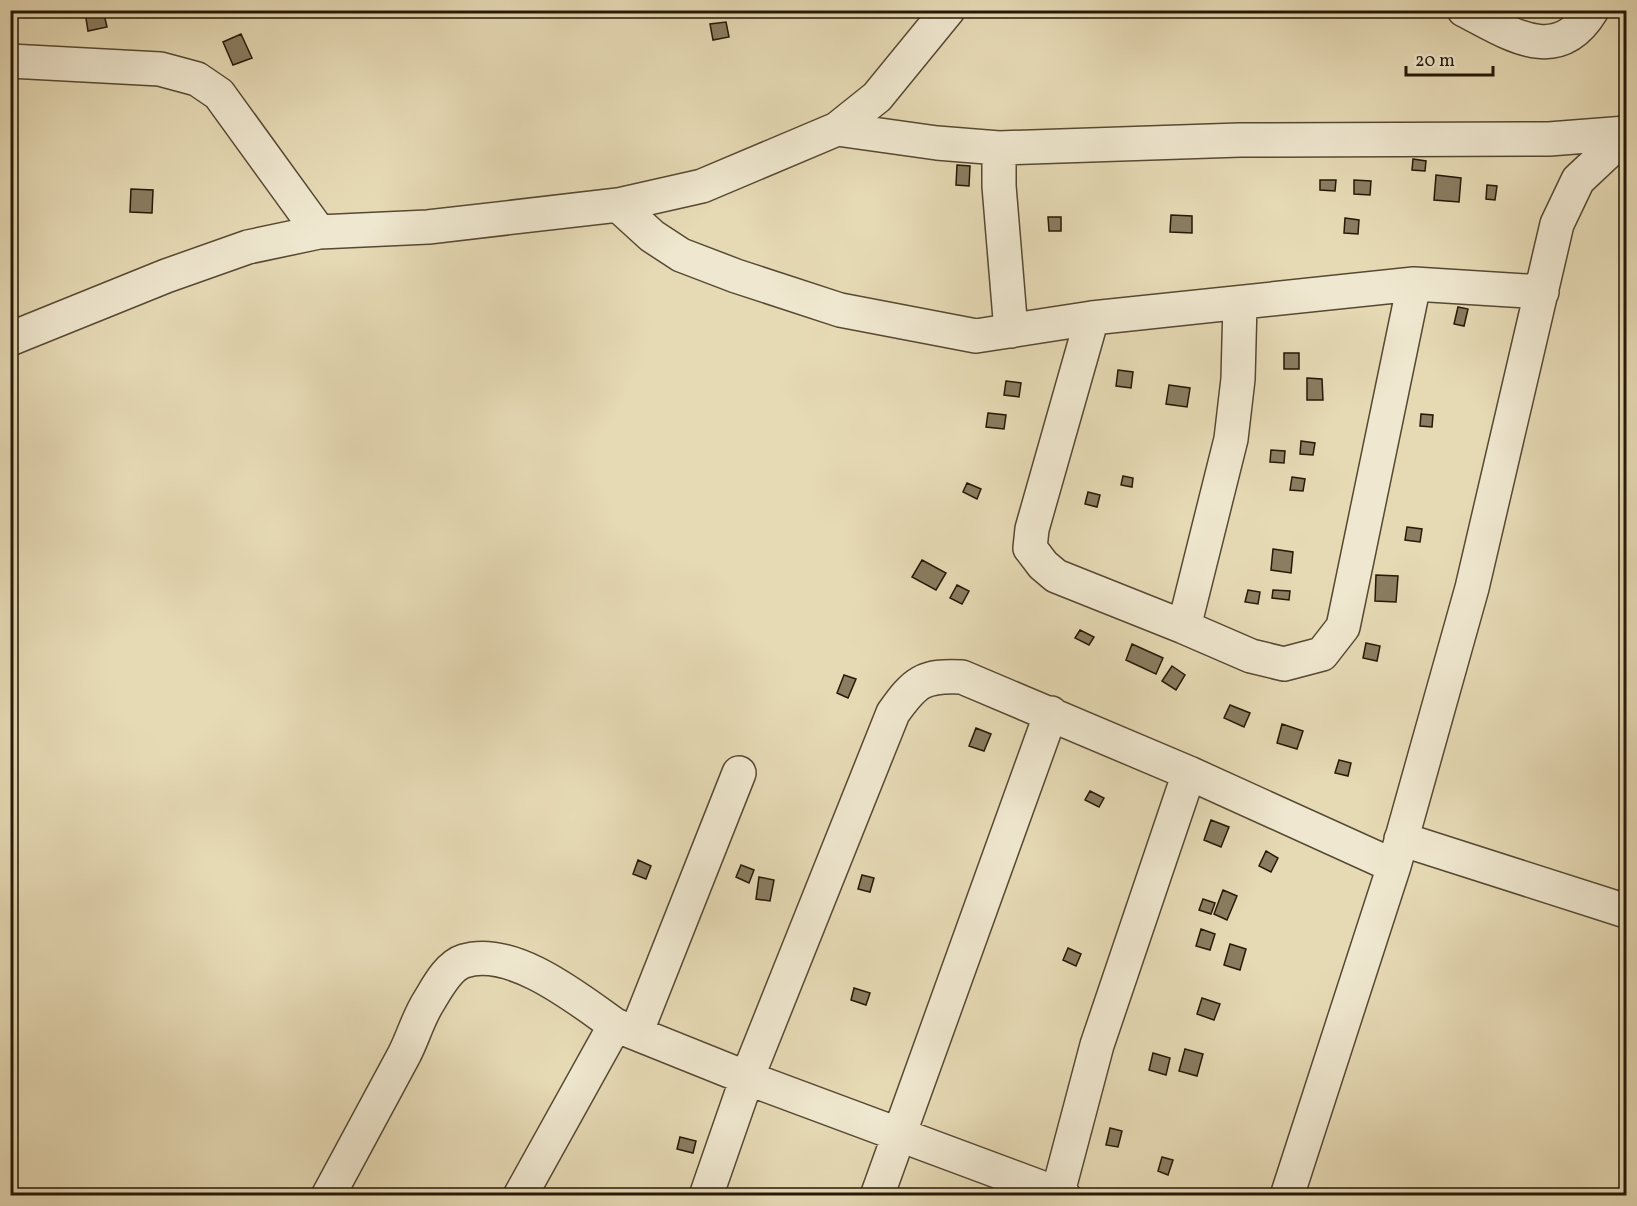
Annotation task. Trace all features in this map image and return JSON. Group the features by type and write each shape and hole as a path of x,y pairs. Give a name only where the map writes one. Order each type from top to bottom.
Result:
{"street":[{"path":"10,339 166,276 248,248 319,232 428,227 618,205 702,186 837,129 877,97 948,10"},
{"path":"1464,10 1522,40 1551,43 1582,27 1592,10"},
{"path":"10,61 160,69 197,78 219,94 319,232"},
{"path":"837,129 937,143 999,148 1240,140 1549,139 1626,134"},
{"path":"1287,1196 1398,853 1472,588 1557,224 1578,180 1626,134"},
{"path":"999,148 1000,210 1011,331"},
{"path":"618,205 652,236 681,255 829,306 918,327 975,336 1092,318 1414,284 1542,292"},
{"path":"1092,318 1032,529 1030,548 1043,565 1056,576 1251,656 1284,664 1322,654 1343,627 1414,284"},
{"path":"1184,627 1231,440 1238,380 1240,303"},
{"path":"706,1196 747,1078 893,713 908,693 921,682 937,675 962,677 1189,773 1398,853 1626,911"},
{"path":"877,1196 897,1134 1051,713"},
{"path":"520,1196 626,1029 739,773"},
{"path":"328,1196 405,1052 428,1003 449,972 463,962 477,959 507,962 543,975 626,1029 747,1078 1060,1195 1097,1045 1189,773"}],"building":[{"path":"59,10 81,10 82,13 61,17"},
{"path":"103,10 107,27 88,31 85,12"},
{"path":"726,22 729,37 713,40 710,24"},
{"path":"241,34 252,58 233,65 223,42"},
{"path":"1413,159 1426,161 1425,171 1412,170"},
{"path":"957,165 970,166 969,186 956,185"},
{"path":"1436,175 1461,178 1459,202 1434,200"},
{"path":"1320,180 1336,180 1335,191 1320,190"},
{"path":"1354,180 1371,181 1370,195 1354,194"},
{"path":"1487,185 1497,186 1495,200 1486,199"},
{"path":"131,189 153,190 152,213 130,212"},
{"path":"1171,215 1192,216 1192,233 1170,232"},
{"path":"1048,217 1061,217 1061,231 1049,231"},
{"path":"1345,218 1359,220 1358,234 1344,233"},
{"path":"1458,307 1468,309 1464,326 1454,324"},
{"path":"1284,353 1299,353 1299,369 1284,369"},
{"path":"1118,370 1133,372 1131,388 1116,386"},
{"path":"1307,378 1322,379 1323,400 1307,400"},
{"path":"1006,381 1021,383 1019,397 1004,395"},
{"path":"1169,385 1190,388 1187,407 1166,404"},
{"path":"988,413 1006,415 1004,429 986,427"},
{"path":"1421,414 1433,415 1432,427 1420,426"},
{"path":"1301,441 1315,443 1313,455 1300,454"},
{"path":"1271,450 1285,451 1284,463 1270,462"},
{"path":"1123,476 1133,478 1132,487 1121,485"},
{"path":"1292,477 1305,479 1303,491 1290,490"},
{"path":"967,483 981,489 977,499 963,492"},
{"path":"1088,492 1100,495 1097,507 1085,504"},
{"path":"1407,527 1422,529 1420,542 1405,540"},
{"path":"1273,549 1293,552 1291,573 1271,570"},
{"path":"922,560 946,573 936,590 912,577"},
{"path":"1376,575 1398,576 1396,602 1375,601"},
{"path":"957,585 969,591 962,604 950,598"},
{"path":"1248,590 1260,592 1258,604 1245,602"},
{"path":"1273,590 1290,591 1289,600 1272,598"},
{"path":"1080,630 1094,637 1089,645 1075,638"},
{"path":"1366,643 1380,646 1377,661 1363,658"},
{"path":"1132,644 1163,658 1156,674 1126,660"},
{"path":"1172,666 1185,675 1176,690 1162,681"},
{"path":"844,675 856,679 848,698 837,693"},
{"path":"1230,705 1250,713 1244,727 1224,718"},
{"path":"1282,724 1303,731 1297,749 1277,743"},
{"path":"976,728 991,734 984,751 969,746"},
{"path":"1339,760 1351,763 1348,776 1335,773"},
{"path":"1090,791 1104,798 1099,807 1085,800"},
{"path":"1211,820 1229,827 1221,847 1204,840"},
{"path":"1266,851 1278,858 1271,872 1259,866"},
{"path":"638,860 651,866 646,879 633,874"},
{"path":"741,865 754,870 749,883 736,877"},
{"path":"862,875 874,878 870,892 858,889"},
{"path":"759,877 774,880 770,901 756,899"},
{"path":"1223,890 1237,896 1227,920 1214,914"},
{"path":"1203,899 1215,903 1211,914 1199,910"},
{"path":"1201,929 1215,934 1210,950 1196,946"},
{"path":"1230,944 1246,949 1240,970 1224,965"},
{"path":"1068,948 1081,954 1076,966 1063,960"},
{"path":"854,988 870,993 866,1005 851,1000"},
{"path":"1202,998 1220,1004 1214,1020 1197,1014"},
{"path":"1185,1049 1203,1054 1197,1076 1179,1071"},
{"path":"1153,1053 1170,1058 1166,1075 1149,1070"},
{"path":"1110,1128 1122,1131 1118,1147 1106,1145"},
{"path":"680,1137 696,1141 693,1153 677,1149"},
{"path":"1162,1157 1173,1160 1168,1175 1158,1171"}]}
